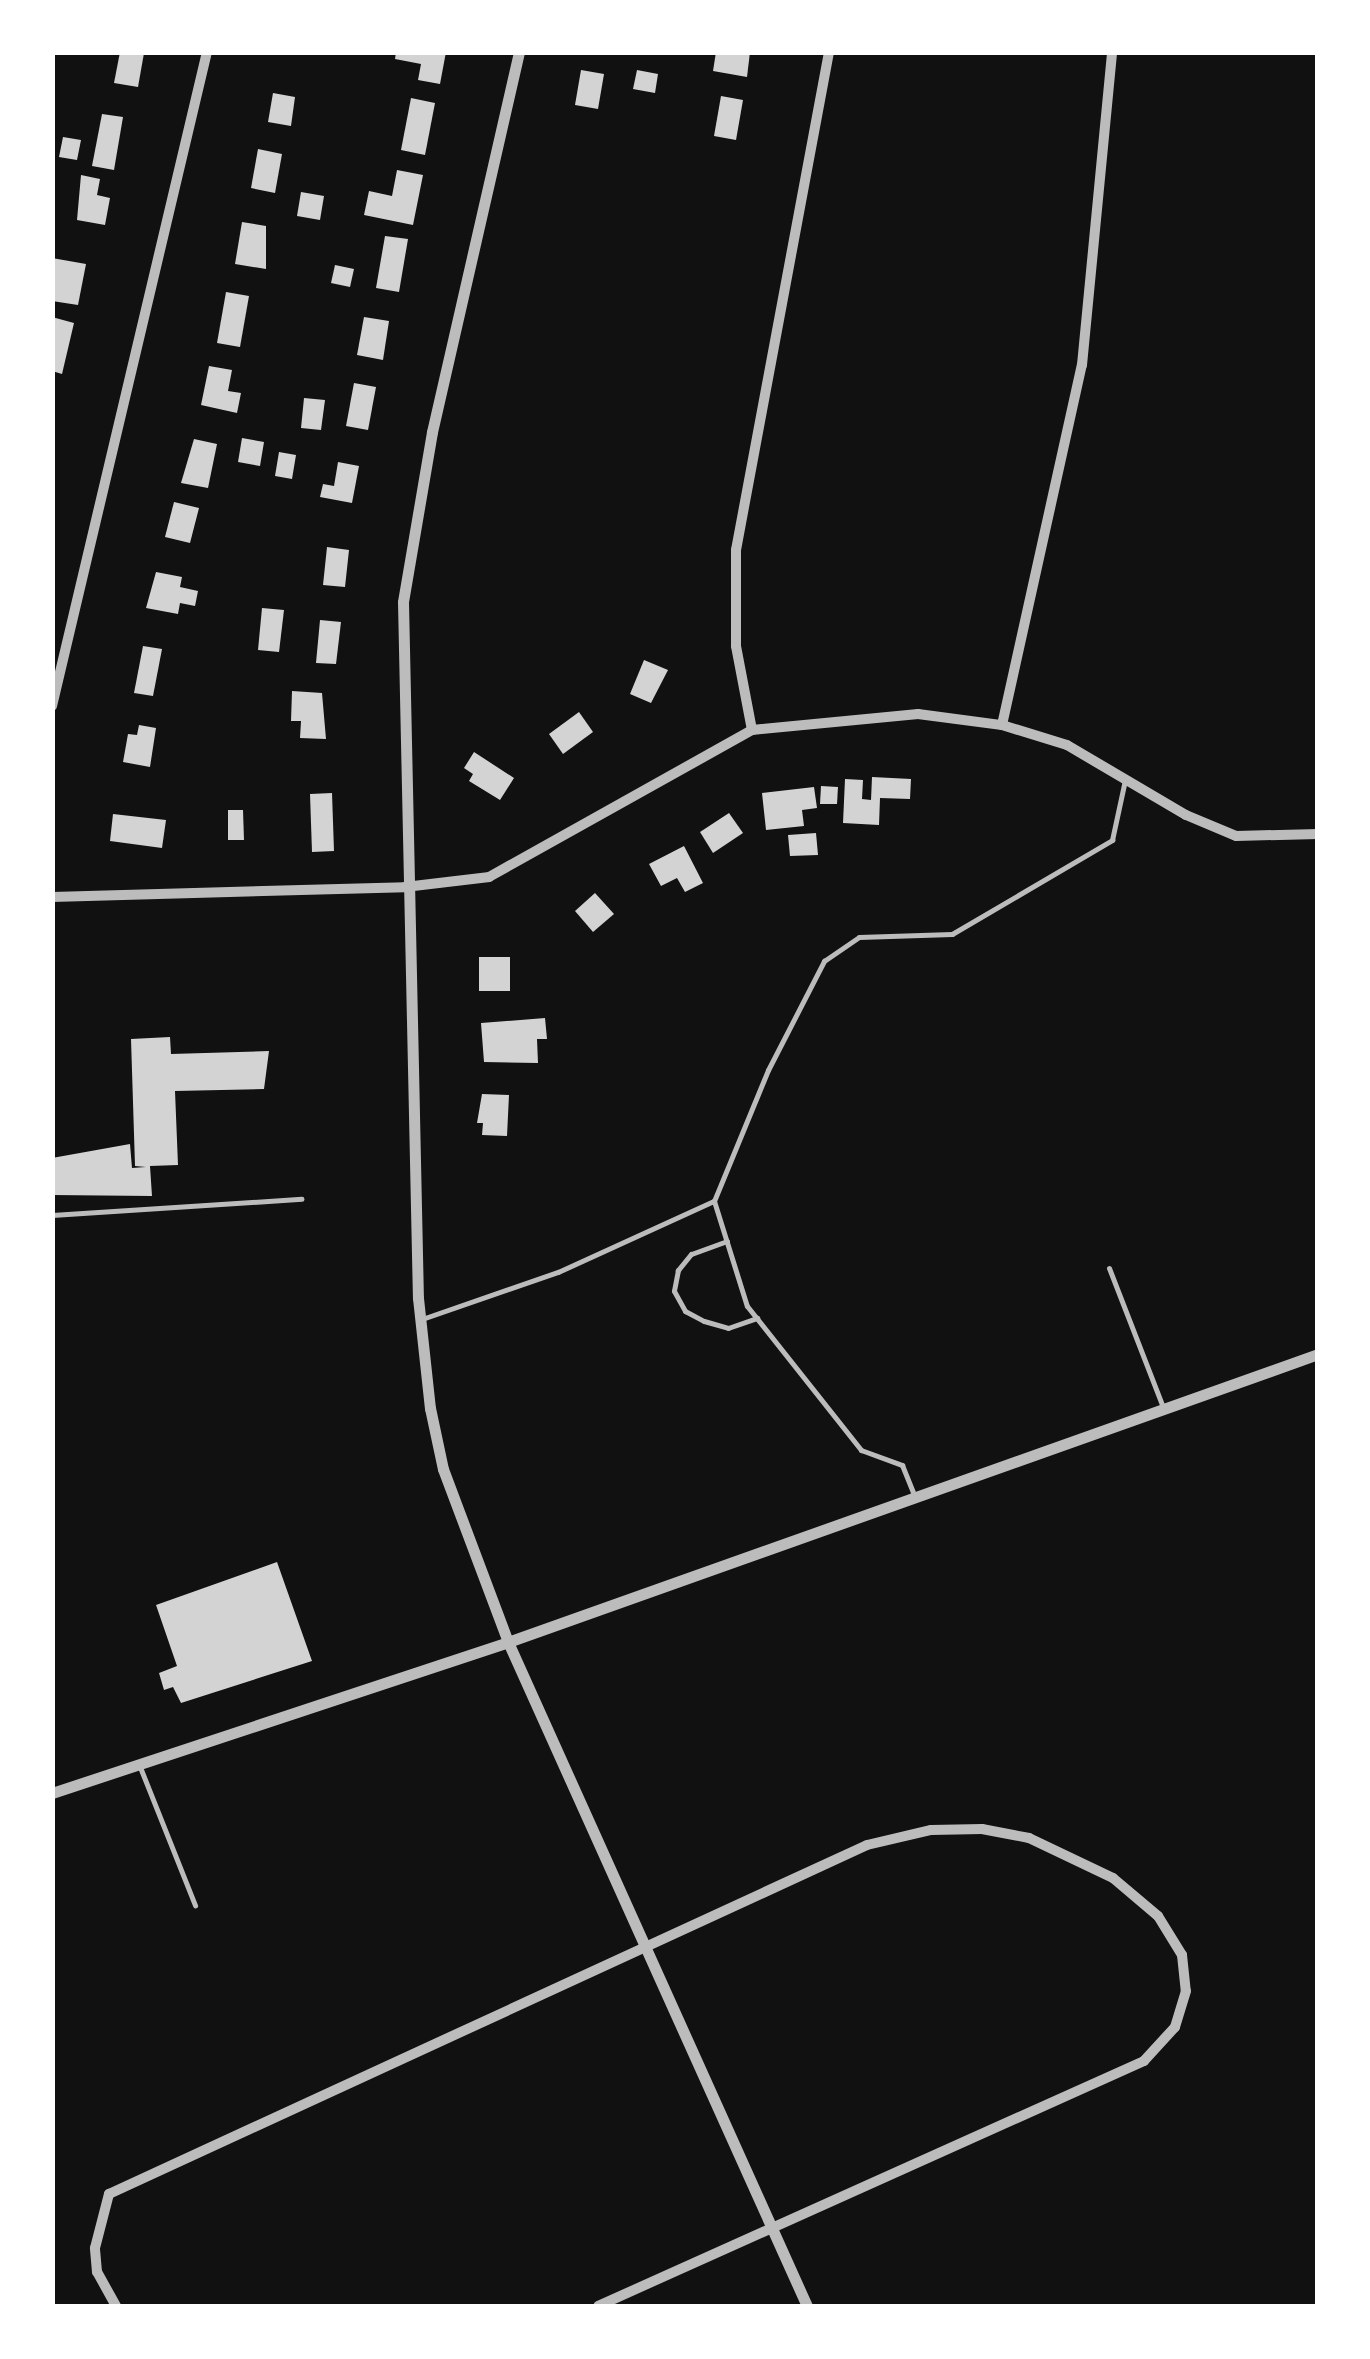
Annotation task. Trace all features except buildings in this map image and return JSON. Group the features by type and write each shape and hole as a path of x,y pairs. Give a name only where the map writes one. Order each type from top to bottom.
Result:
{"street":[{"path":"52,706 207,52"},
{"path":"520,52 432,432 405,584 405,887 421,1320 442,1470 508,1642 642,1947 807,2306"},
{"path":"752,730 736,646 736,550 830,52"},
{"path":"1002,724 1082,365 1112,52"},
{"path":"52,897 405,887 489,876 524,862 752,730 918,714 1002,724 1067,745 1236,836 1318,834"},
{"path":"52,1793 508,1642 1318,1354"},
{"path":"116,2306 97,2272 95,2248 109,2194 866,1845 931,1830 982,1829 1029,1838 1113,1878 1158,1916 1182,1955 1186,1991 1175,2027 1144,2061 598,2306"}],"lane":[{"path":"916,1497 902,1465 861,1450 757,1318 714,1201 768,1070 824,960 860,937 952,934 1112,840 1126,778"},
{"path":"52,1216 300,1199"},
{"path":"421,1320 558,1272 714,1201"},
{"path":"727,1241 691,1254 678,1270 674,1291 686,1311 704,1321 728,1328 757,1318"},
{"path":"1109,1268 1164,1407"},
{"path":"140,1764 195,1905"}]}
